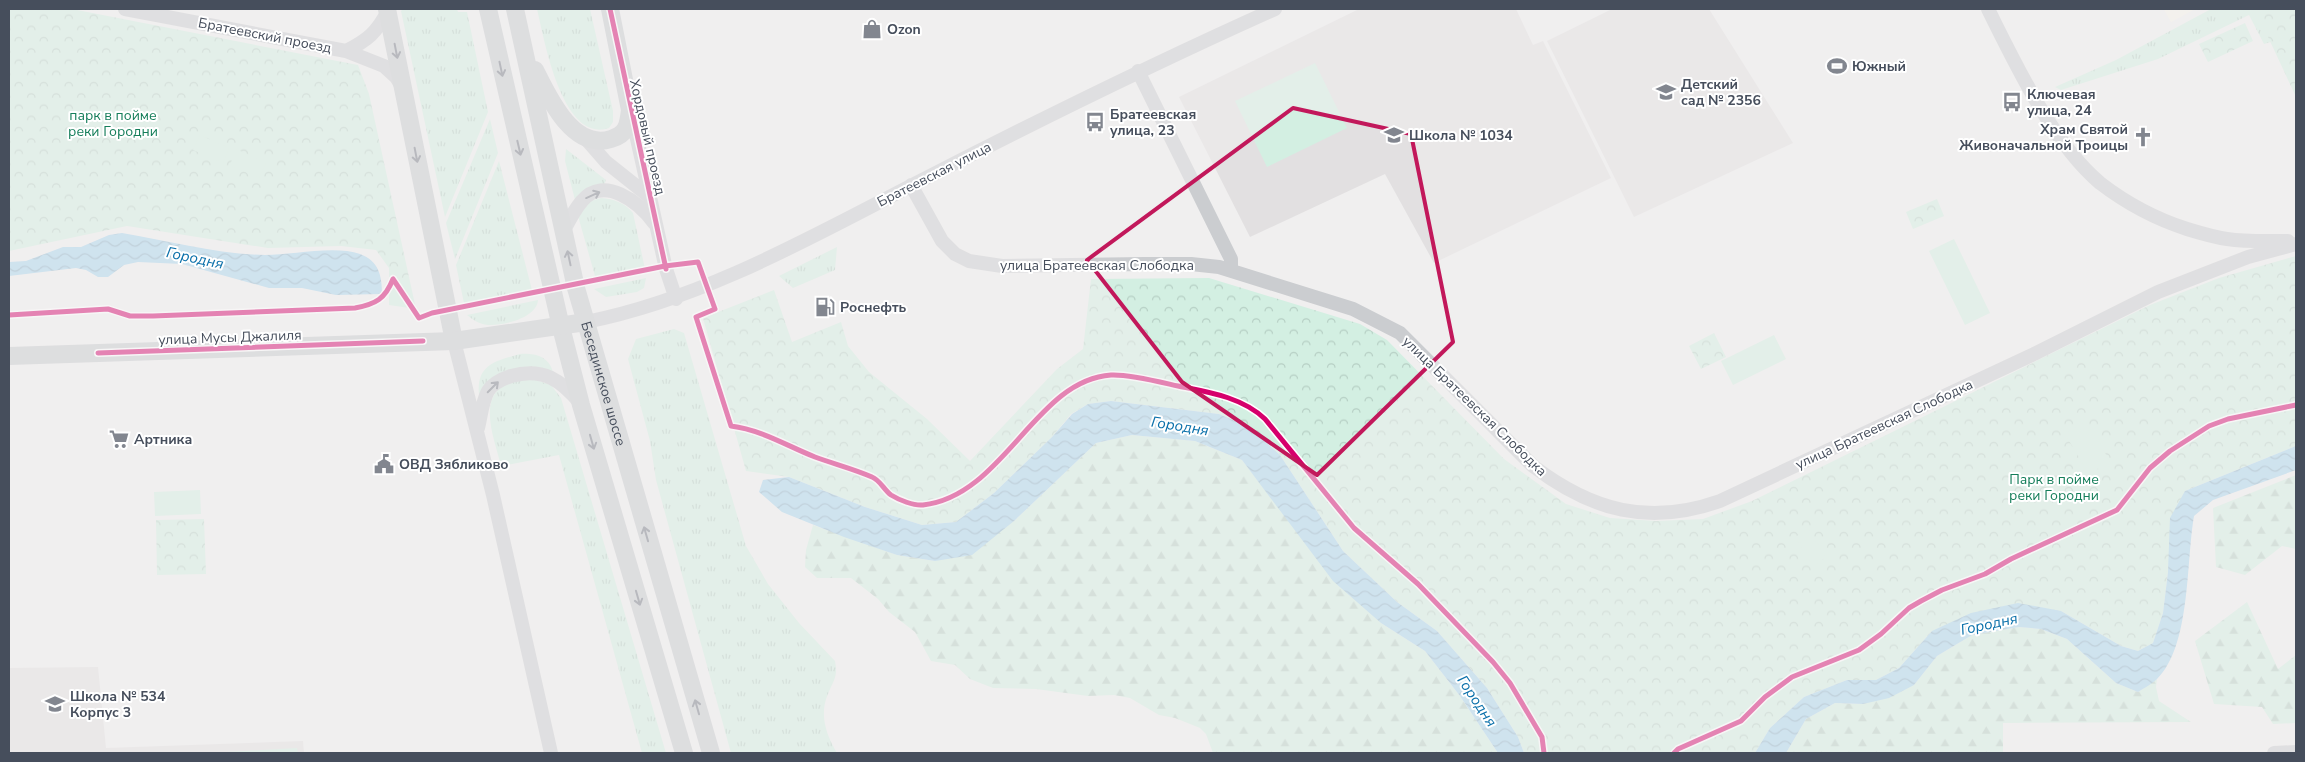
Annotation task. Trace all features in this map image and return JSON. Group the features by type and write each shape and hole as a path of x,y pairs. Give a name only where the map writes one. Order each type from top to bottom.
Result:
{"main road":[{"name":"Бесединское шоссе","path":"488,9 561,327 581,405 684,753"},
{"name":"Бесединское шоссе","path":"515,9 575,284 711,753"},
{"name":"Хордовый проезд","path":"610,9 630,110"},
{"path":"387,10 454,341"},
{"path":"523,45 548,95 573,128 585,138 602,142 622,135 628,127 630,110"},
{"name":"улица Мусы Джалиля","path":"9,356 454,341 586,322"}],"street":[{"name":"Братеевский проезд","path":"125,9 346,51 384,66 396,77 404,90"},
{"name":"Братеевская улица","path":"586,322 676,299 778,252 1138,71 1275,9"},
{"path":"1988,9 2031,92 2077,159 2101,183 2154,216 2205,235 2250,241 2296,242"},
{"path":"346,51 367,40 380,27 387,10"},
{"path":"1138,71 1231,259 1231,270"},
{"name":"Хордовый проезд","path":"630,110 666,269 676,299"},
{"path":"585,138 606,162 650,197"},
{"name":"улица Братеевская Слободка","path":"911,185 942,241 955,254 969,261 1002,266 1191,264 1231,270 1353,309 1400,332 1533,466 1572,492 1593,503 1644,513 1669,513 1693,510 1757,484 2034,354 2158,292 2248,257 2296,242"},
{"path":"563,232 582,200 592,193 601,191 622,194 645,210 657,227"},
{"path":"454,341 477,432 551,753"},
{"path":"477,432 488,391 499,381 514,376 531,373 549,376 572,393 581,405"},
{"path":"2274,753 2296,752"}],"highlighted area":[{"path":"1293,108 1411,134 1453,342 1317,475 1182,382 1087,260"}],"shaded area":[{"name":"Школа № 1034","path":"1359,9 1516,9 1533,45 1543,41 1611,178 1434,263 1385,174 1250,237 1179,97"},
{"name":"Детский сад № 2356","path":"1612,9 1709,9 1793,143 1634,217 1547,41"},
{"path":"2164,9 2195,9 2171,22"},
{"name":"Школа № 534 Корпус 3","path":"98,667 106,748 303,741 304,753 9,753 9,668"}],"green space":[{"name":"парк в пойме реки Городни","path":"9,9 72,9 358,65 369,94 416,309 389,305 389,268 376,250 341,246 268,248 127,226 9,251"},
{"path":"403,9 457,9 458,12 467,12 488,112 445,217 401,11"},
{"path":"537,9 590,9 613,111 613,122 609,128 593,129 579,120 567,105 550,64"},
{"path":"2211,9 2293,9 2281,39 2264,44 2249,15 2158,59 2061,90 2055,87 2116,60"},
{"path":"2255,9 2296,9 2296,97"},
{"path":"2245,23 2253,41 2208,62 2199,44"},
{"path":"1315,63 1347,128 1267,167 1235,101"},
{"path":"490,119 498,153 455,259 446,223"},
{"path":"200,135 229,148 223,163 193,150"},
{"path":"236,149 266,163 259,178 230,165"},
{"path":"566,149 606,180 604,185 575,200 565,161"},
{"path":"499,161 533,294 465,308 456,265"},
{"path":"601,198 619,202 633,213 645,269 602,278 595,276 578,216 591,201"},
{"path":"1937,199 1944,216 1913,229 1906,212"},
{"path":"1954,239 1990,313 1965,325 1929,251"},
{"path":"837,247 835,270 793,288 779,276"},
{"name":"Парк в пойме реки Городни","path":"2296,256 2296,446 2185,491 2168,572 2163,613 2153,643 2138,651 2121,646 2061,611 1932,631 1899,668 1876,680 1847,680 1804,697 1770,728 1755,753 1524,753 1518,737 1487,688 1437,631 1397,602 1343,551 1280,455 1249,427 1219,414 1111,401 1088,404 1071,414 1052,437 994,493 956,522 922,525 865,507 789,477 746,471 703,318 774,290 792,342 841,322 848,346 869,372 927,419 970,461 1057,369 1083,349 1091,279 1209,278 1360,324 1387,340 1504,459 1566,504 1610,518 1656,521 1703,519 1752,501 2150,305 2219,278"},
{"path":"646,278 644,288 637,292 606,297 594,289"},
{"path":"538,300 532,312 526,316 502,324 482,324 467,315"},
{"path":"674,329 684,333 746,546 768,584 799,623 835,661 836,675 825,702 824,717 827,732 837,753 731,753 656,480 650,441 628,359 636,339"},
{"path":"1714,333 1726,357 1701,369 1689,346"},
{"path":"1774,335 1786,359 1733,385 1721,361"},
{"path":"520,354 536,355 544,359 548,362 553,372 529,368 512,370 496,379 479,395 481,377 489,366 495,362"},
{"path":"530,378 551,385 561,398 666,753 642,753 559,455 501,466 490,423 491,401 496,392 504,385"},
{"path":"2086,422 2110,461 2089,474 2065,434"},
{"path":"1132,435 1195,441 1242,460 1267,492 1381,623 1425,651 1460,696 1498,753 1213,753 1206,734 1200,728 1175,718 1159,715 1130,698 1114,695 1088,696 1036,689 993,688 970,679 955,665 931,661 915,632 851,578 817,578 805,567 806,550 813,525 897,555 935,561 1014,521 1096,443"},
{"path":"2296,475 2296,549 2282,546 2245,575 2216,567 2213,508"},
{"path":"200,490 201,514 155,516 154,492"},
{"path":"204,519 206,574 157,575 156,520"},
{"path":"1808,529 1826,557 1813,566 1795,537"},
{"path":"2247,602 2278,669 2296,655 2296,723 2273,724 2262,707 2214,704 2195,641"},
{"path":"2019,627 2041,629 2067,639 2116,683 2138,692 2157,679 2156,687 2159,701 2191,722 2003,723 2003,753 1786,753 1806,719 1835,703 1863,704 1914,685 1937,656 1972,635"},
{"path":"297,748 298,753 209,753"}],"water":[{"name":"Городня","path":"122,233 211,250 247,254 276,255 326,250 350,251 366,257 375,265 380,275 382,294 336,295 302,288 269,288 182,264 138,262 124,265 108,277 98,277 86,270 76,268 9,276 9,262 26,261 63,247 81,247 109,235"},
{"name":"Городня","path":"1111,401 1219,414 1249,427 1280,455 1343,551 1397,602 1437,631 1487,688 1518,737 1524,753 1498,753 1460,696 1425,651 1381,623 1333,581 1242,460 1195,441 1132,435 1096,443 1014,521 972,555 935,561 897,555 844,537 782,512 759,492 763,480 789,477 865,507 922,525 956,522 994,493 1052,437 1072,414 1088,404"},
{"name":"Городня","path":"2296,446 2296,470 2213,500 2194,516 2182,625 2176,646 2168,664 2157,679 2138,692 2116,683 2067,639 2041,629 2019,627 1972,635 1937,656 1914,685 1889,698 1863,704 1835,703 1806,719 1786,753 1755,753 1770,728 1804,697 1847,680 1876,680 1899,668 1932,631 1971,613 2018,603 2061,611 2121,646 2138,651 2153,643 2163,613 2168,572 2170,518 2185,491"}],"cycle path":[{"path":"610,9 666,269"},
{"path":"393,279 419,318 432,313 665,266 698,262 715,309 696,317 731,426 753,431 815,457 872,477 891,495 915,505 923,505 951,497 976,482 1039,416 1061,396 1084,382 1111,375 1127,376 1224,396 1235,400 1246,405 1265,419 1354,528 1418,584 1493,662 1510,683 1542,737 1544,753"},
{"path":"9,315 108,309 130,316 153,316 355,308 369,305 379,300 387,291 393,279"},
{"path":"98,353 423,341"},
{"path":"1674,753 1678,749 1741,721 1765,697 1792,677 1859,650 1881,634 1909,608 1921,601 1942,590 1985,574 2011,559 2117,510 2150,468 2170,451 2209,426 2228,419 2296,405"}],"place":[{"name":"Ozon","path":"872,29"},
{"name":"Южный","path":"1837,66"},
{"name":"Детский сад № 2356","path":"1666,92"},
{"name":"Ключевая улица, 24","path":"2012,102"},
{"name":"Братеевская улица, 23","path":"1095,122"},
{"name":"Школа № 1034","path":"1394,135"},
{"name":"Храм Святой Живоначальной Троицы","path":"2143,137"},
{"name":"Роснефть","path":"825,307"},
{"name":"Артника","path":"119,439"},
{"name":"ОВД Зябликово","path":"384,464"},
{"name":"Школа № 534 Корпус 3","path":"55,704"}]}
